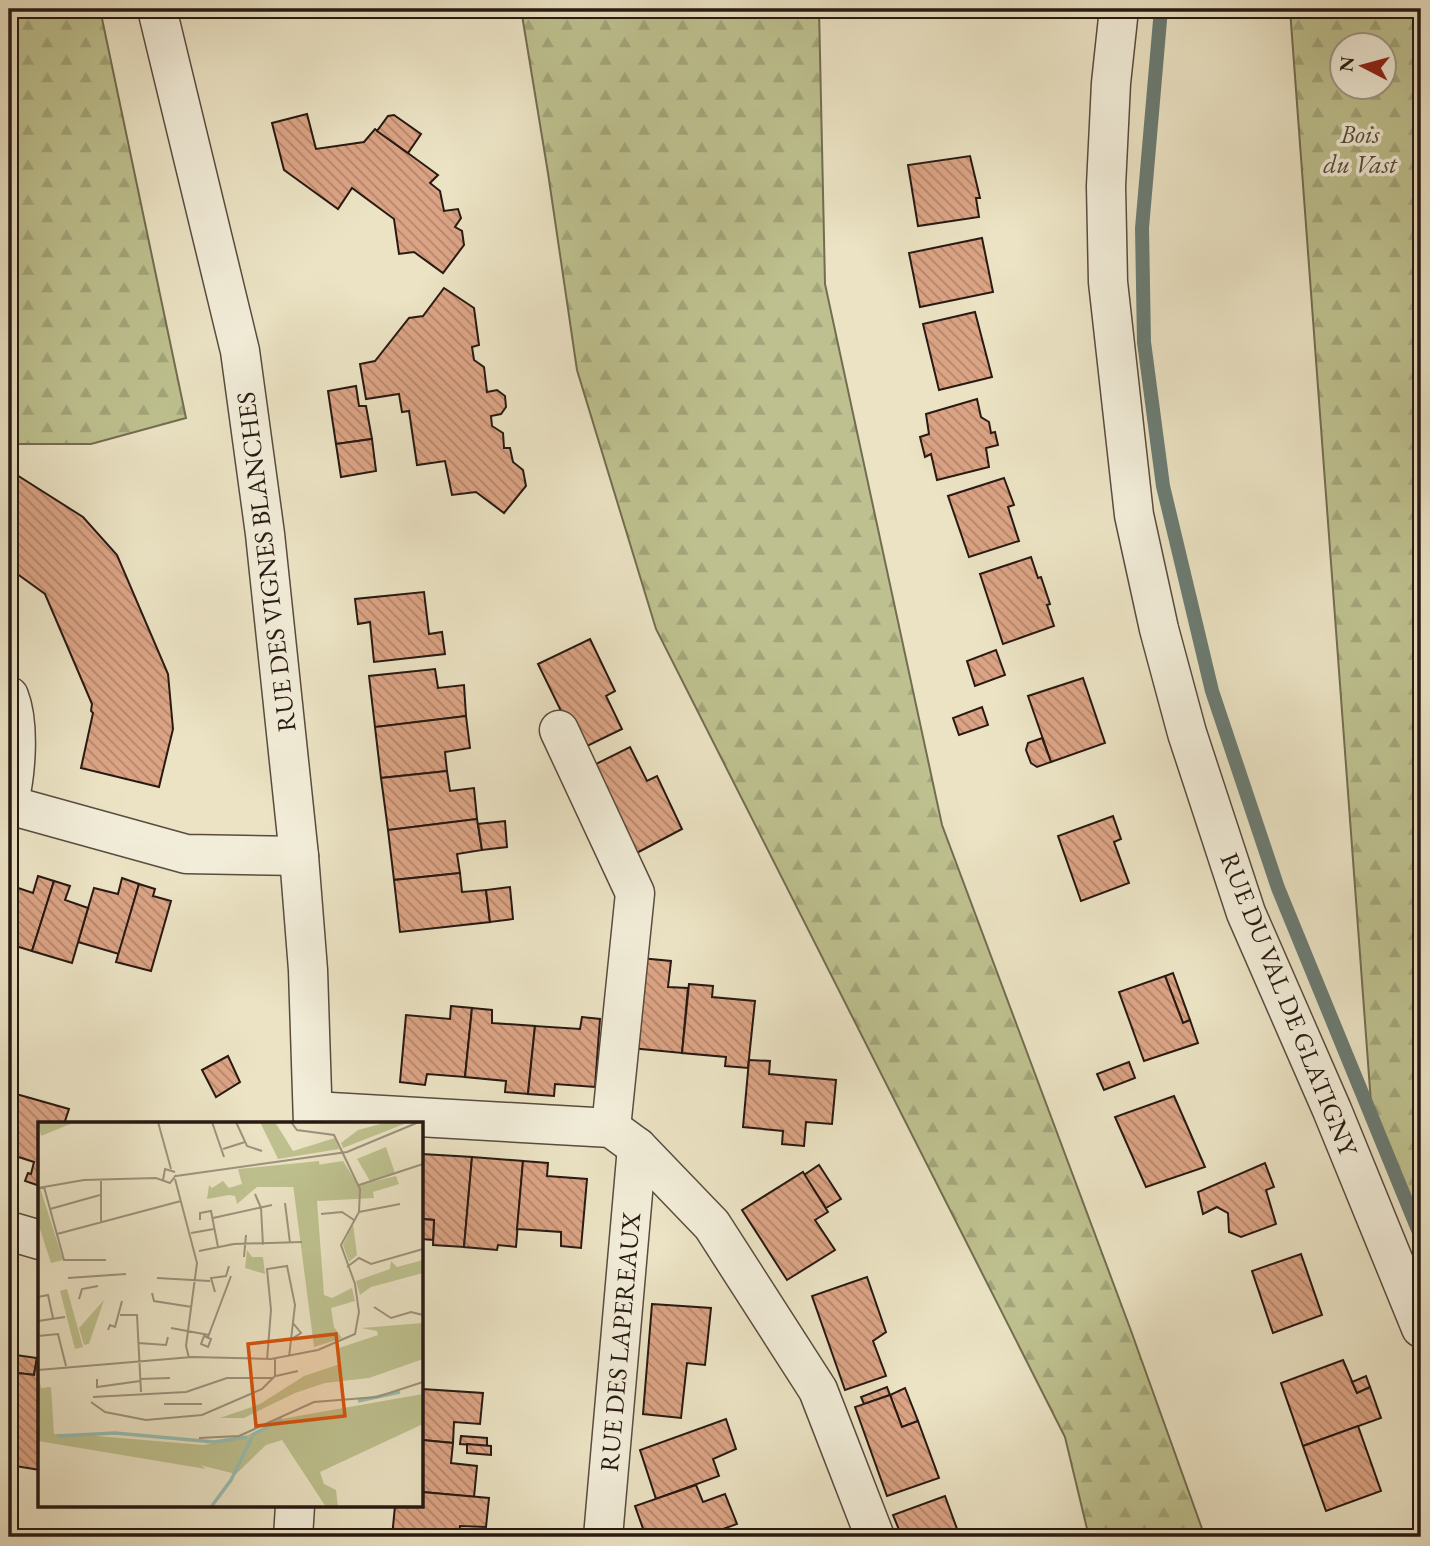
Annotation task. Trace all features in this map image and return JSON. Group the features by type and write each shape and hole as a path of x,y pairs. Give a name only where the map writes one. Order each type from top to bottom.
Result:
{"street":[{"name":"RUE DES VIGNES BLANCHES","path":"156,9 240,351 265,534 299,856 308,970 313,1117"},
{"name":"RUE DU VAL DE GLATIGNY","path":"1119,9 1111,83 1106,186 1108,282 1134,515 1159,629 1187,733 1246,914 1332,1110 1421,1328"},
{"path":"9,695 15,709 15,780 9,804 186,854 299,856"},
{"name":"RUE DES LAPEREAUX","path":"559,730 635,893 603,1537"},
{"path":"313,1117 387,1122"},
{"path":"424,1124 624,1138 712,1226 818,1390 875,1537"},
{"path":"9,1231 38,1239"},
{"path":"293,1537 295,1508"}],"green space":[{"path":"9,9 100,9 186,418 91,444 9,444"},
{"path":"521,9 819,9 825,284 942,825 1205,1537 1089,1537 1065,1437 656,629 577,370"},
{"name":"Bois du Vast","path":"1290,9 1421,9 1421,1243 1371,1103"}],"building":[{"path":"914,9 959,9 959,12 914,15"},
{"path":"307,114 316,149 364,142 375,129 438,175 430,183 440,191 444,211 458,209 461,218 455,227 462,231 464,245 443,273 414,252 399,254 394,219 352,188 338,209 284,170 272,123"},
{"path":"394,115 421,134 408,153 377,131 388,116"},
{"path":"970,156 980,198 976,198 979,217 918,226 908,165"},
{"path":"982,238 993,292 920,307 909,253"},
{"path":"444,288 474,308 479,345 472,347 474,360 484,367 487,392 497,390 505,396 506,407 501,414 491,416 492,426 503,433 504,448 510,448 513,462 523,470 526,486 504,513 476,492 452,495 445,461 417,465 409,411 402,412 399,394 366,399 360,364 375,361 409,318 423,316"},
{"path":"975,312 992,377 939,390 923,324"},
{"path":"356,386 359,406 366,406 372,439 336,444 328,391"},
{"path":"977,399 981,417 989,422 991,433 995,432 998,445 986,448 989,467 937,480 931,454 925,457 920,437 929,434 926,414"},
{"path":"372,439 376,471 341,477 336,444"},
{"path":"9,470 83,517 117,555 168,674 173,729 159,787 81,768 93,713 92,704 45,594 9,568"},
{"path":"1004,478 1014,505 1008,507 1019,541 969,557 948,496"},
{"path":"1031,557 1050,604 1047,605 1054,626 1003,644 980,574"},
{"path":"424,592 429,634 442,632 445,654 374,662 370,622 358,624 355,599"},
{"path":"590,639 615,691 606,696 622,729 585,747 564,717 538,664"},
{"path":"996,650 1005,675 975,686 967,661"},
{"path":"435,669 438,688 464,685 466,716 375,727 369,676"},
{"path":"1083,678 1105,743 1051,762 1028,696"},
{"path":"982,707 988,725 959,735 953,718"},
{"path":"466,716 470,748 445,752 447,771 381,778 375,727"},
{"path":"1042,738 1051,762 1037,767 1031,763 1026,750 1028,743"},
{"path":"630,747 647,781 657,776 682,829 631,856 594,765"},
{"path":"447,771 450,791 474,788 477,819 388,830 381,778"},
{"path":"1113,816 1121,839 1114,842 1129,883 1081,901 1058,836"},
{"path":"477,819 482,850 457,854 460,873 394,880 388,830"},
{"path":"505,821 507,847 482,850 478,824"},
{"path":"460,873 462,892 486,890 490,922 400,932 394,880"},
{"path":"38,876 54,881 32,951 9,944 9,885 33,893"},
{"path":"122,878 139,884 119,954 78,942 94,888 118,894"},
{"path":"54,881 70,886 65,900 88,908 72,963 32,951"},
{"path":"139,884 155,889 153,896 171,901 151,971 116,962"},
{"path":"510,887 513,919 490,922 486,890"},
{"path":"640,958 671,961 668,987 688,988 682,1053 631,1048"},
{"path":"1173,973 1190,1020 1183,1023 1165,976"},
{"path":"1165,976 1183,1023 1190,1020 1198,1043 1144,1061 1119,992"},
{"path":"689,984 713,986 712,997 755,1001 748,1068 725,1066 726,1057 682,1053"},
{"path":"451,1006 472,1008 465,1077 427,1074 425,1085 400,1082 406,1015 450,1019"},
{"path":"472,1008 492,1010 492,1023 535,1026 528,1094 505,1092 506,1081 465,1077"},
{"path":"582,1017 600,1019 595,1087 555,1084 554,1096 528,1094 535,1026 580,1029"},
{"path":"228,1056 240,1082 216,1097 202,1070"},
{"path":"749,1060 770,1061 769,1074 836,1080 832,1124 806,1122 804,1146 782,1144 783,1131 743,1127"},
{"path":"1129,1062 1135,1078 1104,1090 1097,1074"},
{"path":"9,1092 69,1109 65,1122 38,1122 38,1185 25,1181 28,1173 31,1174 34,1162 9,1154"},
{"path":"1174,1096 1205,1167 1146,1187 1115,1117"},
{"path":"424,1154 472,1157 464,1247 433,1245 434,1220 424,1219"},
{"path":"472,1157 523,1161 516,1247 498,1245 497,1250 464,1247"},
{"path":"523,1161 548,1163 547,1176 587,1179 581,1248 561,1246 561,1232 517,1229"},
{"path":"1265,1163 1274,1187 1266,1190 1276,1224 1241,1237 1229,1232 1228,1213 1217,1207 1203,1214 1198,1192"},
{"path":"819,1165 841,1199 826,1208 804,1175"},
{"path":"803,1172 828,1212 815,1220 835,1250 787,1280 742,1210"},
{"path":"424,1219 434,1220 433,1240 424,1239"},
{"path":"1301,1254 1322,1315 1273,1333 1252,1271"},
{"path":"867,1277 886,1332 873,1341 886,1376 845,1390 812,1296"},
{"path":"652,1304 711,1308 705,1365 687,1363 681,1418 643,1414"},
{"path":"9,1354 37,1358 34,1375 9,1372"},
{"path":"37,1358 38,1470 9,1465 9,1372 34,1375"},
{"path":"1343,1360 1357,1393 1370,1387 1381,1418 1303,1446 1281,1383"},
{"path":"1366,1376 1370,1387 1357,1393 1352,1382"},
{"path":"887,1387 890,1395 864,1404 861,1397"},
{"path":"905,1388 918,1421 902,1427 890,1395"},
{"path":"424,1389 483,1393 480,1424 454,1422 453,1443 424,1440"},
{"path":"890,1395 902,1427 918,1421 939,1478 887,1496 855,1407"},
{"path":"726,1419 736,1449 713,1459 719,1476 656,1499 640,1450"},
{"path":"1358,1426 1381,1491 1326,1511 1303,1446"},
{"path":"461,1436 487,1438 487,1446 460,1444"},
{"path":"424,1440 453,1443 451,1463 477,1466 474,1497 424,1492"},
{"path":"467,1444 491,1446 491,1455 467,1453"},
{"path":"696,1485 703,1502 725,1494 737,1524 701,1537 646,1537 635,1506"},
{"path":"424,1492 489,1498 486,1527 460,1526 459,1537 392,1537 395,1508 424,1508"},
{"path":"945,1496 960,1537 902,1537 893,1515"},
{"path":"727,1528 730,1537 701,1537"}],"waterway":[{"path":"1161,9 1142,228 1144,342 1163,486 1212,691 1278,888 1421,1237"}]}
